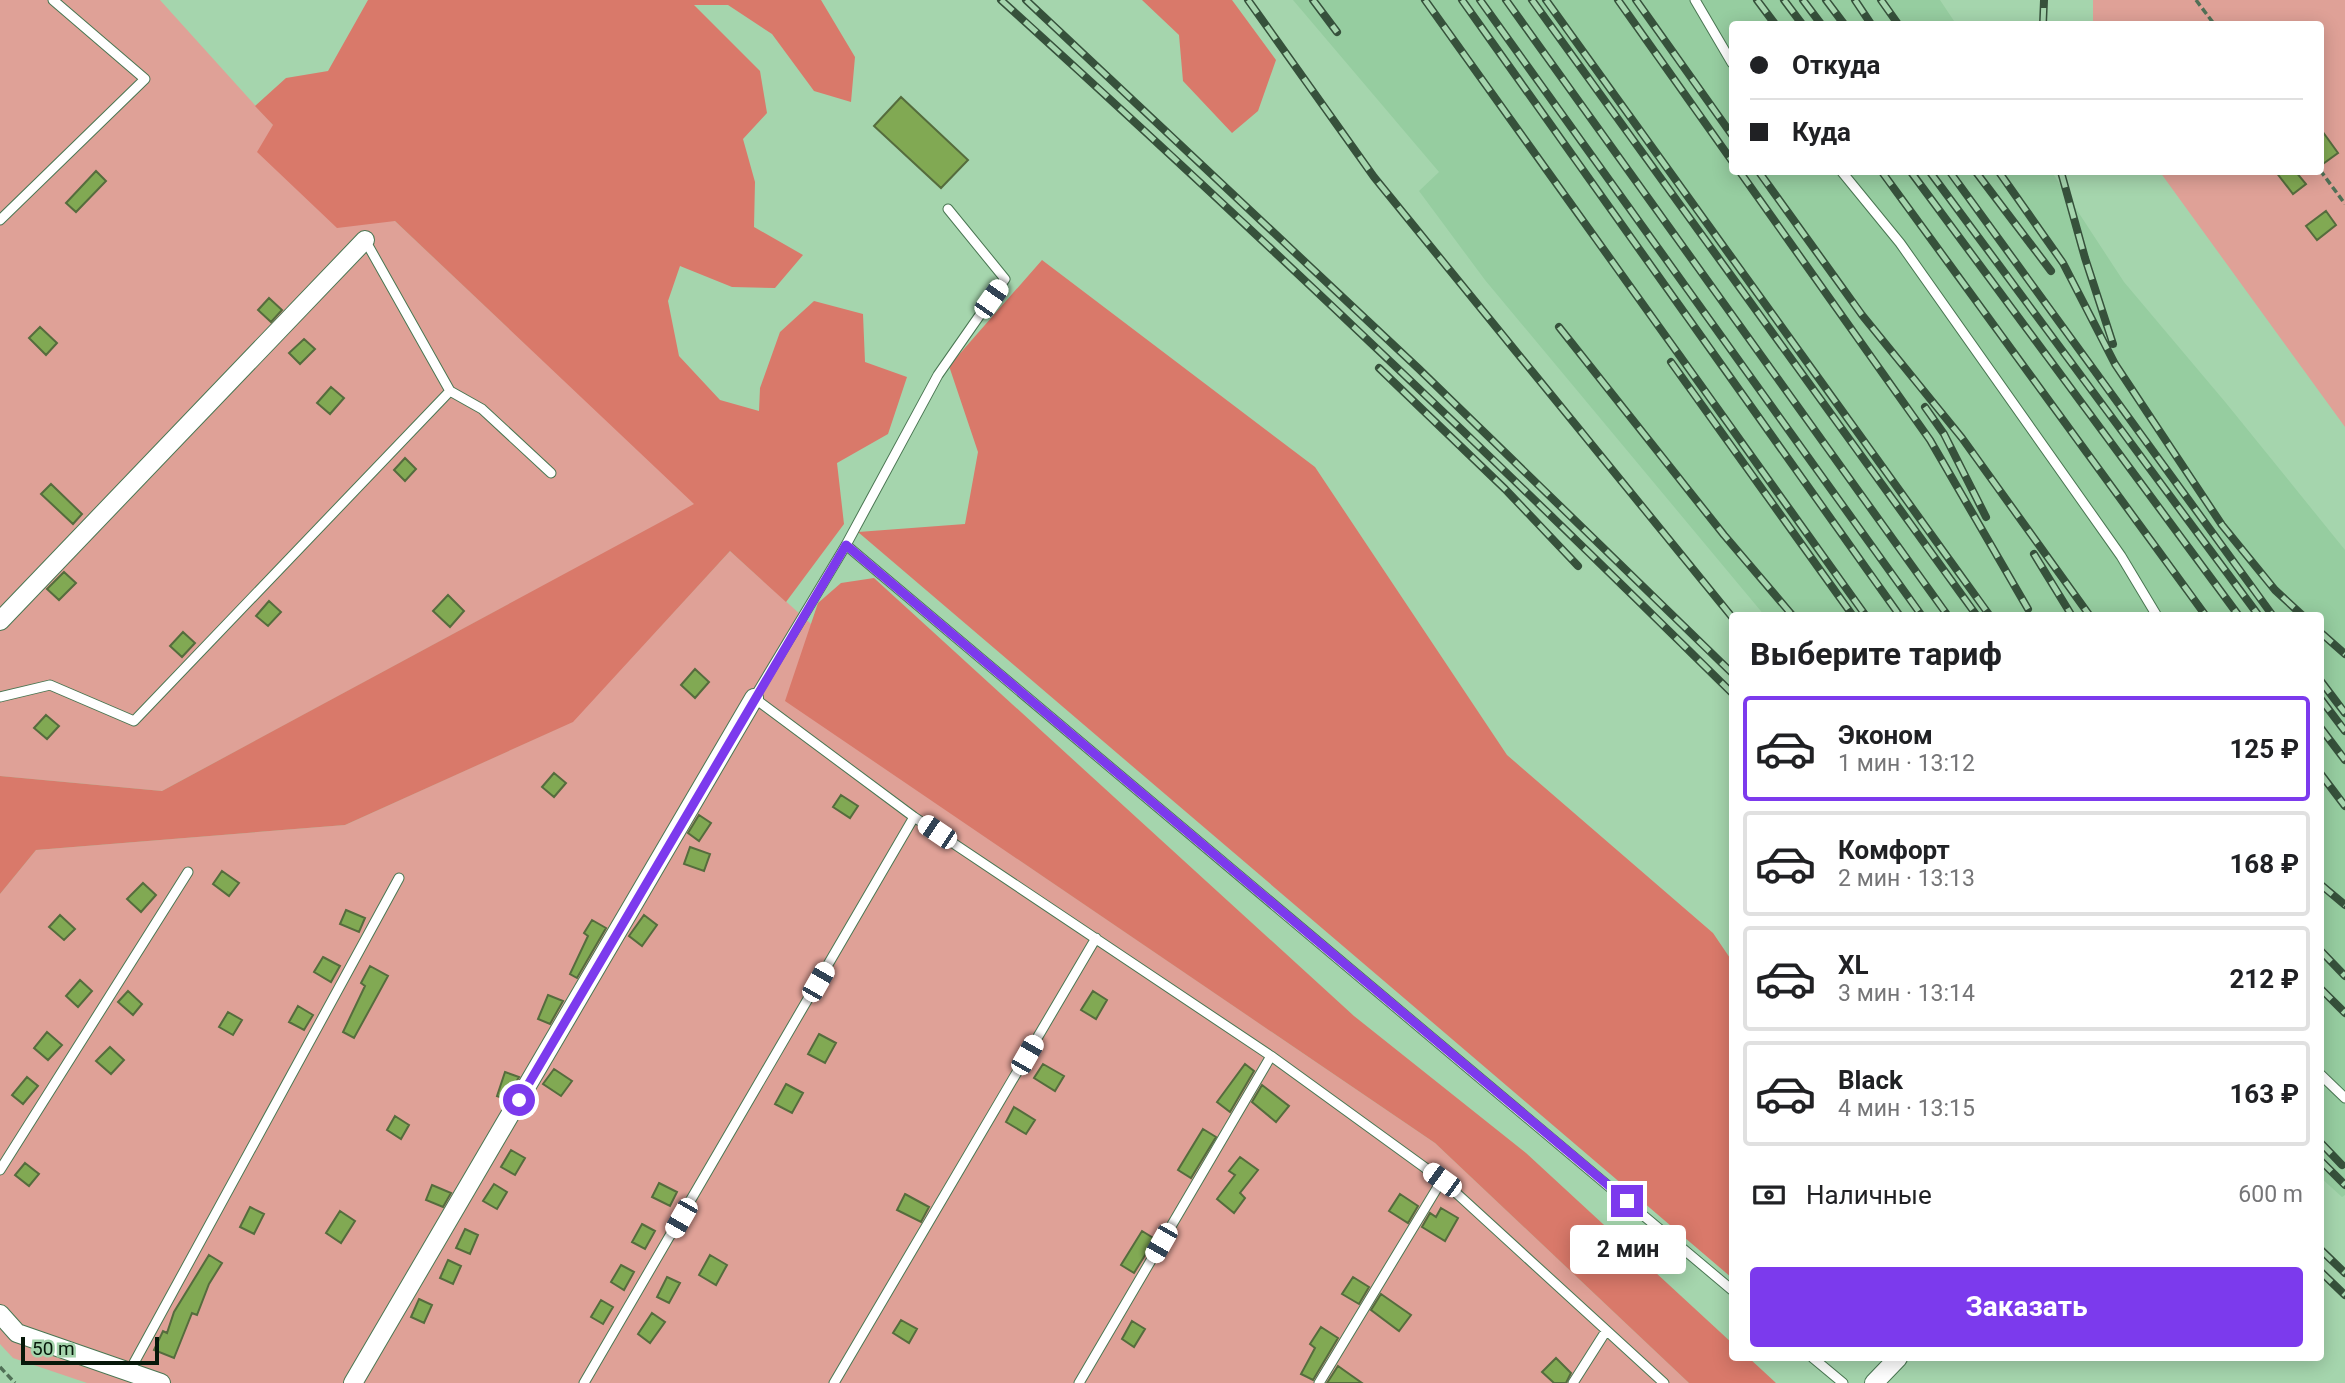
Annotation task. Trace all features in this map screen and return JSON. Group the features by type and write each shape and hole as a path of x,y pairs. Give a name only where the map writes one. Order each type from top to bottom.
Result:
{"street":[{"path":"0,621 365,240"},
{"path":"353,1383 754,698"},
{"path":"0,1314 17,1332 161,1383"},
{"path":"1874,1383 1895,1361"}],"lane":[{"path":"0,220 145,79 53,0"},
{"path":"1695,0 1729,58"},
{"path":"1844,175 1900,243 2121,556 2155,612"},
{"path":"948,209 1005,279 938,376 846,545 754,698 915,817 1271,1056 1442,1180 1664,1383"},
{"path":"365,240 450,391 482,409 551,473"},
{"path":"0,696 50,685 134,721 450,391"},
{"path":"846,545 1729,1287"},
{"path":"584,1383 915,817"},
{"path":"0,1170 188,872"},
{"path":"129,1372 399,877"},
{"path":"834,1383 1096,939"},
{"path":"1079,1383 1271,1056"},
{"path":"2324,1078 2345,1098"},
{"path":"1319,1383 1442,1180"},
{"path":"1573,1383 1606,1331"},
{"path":"1817,1361 1843,1383"}],"path":[{"path":"2196,0 2212,21"},
{"path":"2324,175 2345,204"},
{"path":"0,1367 15,1383"}],"shaded area":[{"path":"0,0 160,0 273,125 395,221 695,504 162,791 0,776"},
{"path":"368,0 821,0 855,57 851,102 814,91 772,34 728,5 694,5 760,71 767,113 743,139 755,182 754,227 803,255 775,288 732,287 680,266 668,301 679,356 720,400 759,411 760,388 780,332 814,301 863,314 865,362 907,377 888,434 837,463 844,524 786,602 730,551 573,722 345,825 36,850 0,894 0,776 162,791 694,504 395,221 337,228 257,152 273,125 255,106 286,78 328,71"},
{"path":"1142,0 1232,0 1276,60 1258,111 1232,133 1183,81 1179,35"},
{"path":"1293,0 1940,0 1954,21 1729,21 1729,175 2054,175 2124,282 2345,550 2345,1195 2342,1197 2324,1181 2324,612 1762,612 1485,280 1419,191 1439,172"},
{"path":"2093,0 2345,0 2345,427 2162,175 2324,175 2324,21 2093,21"},
{"path":"1042,260 1315,467 1507,755 1713,933 1729,957 1729,1275 858,532 965,524 978,452 949,366"},
{"path":"730,551 822,634 786,701 1435,1143 1689,1383 87,1383 13,1358 0,1344 0,894 36,850 345,825 572,722"},
{"path":"874,578 1354,1016 1526,1153 1729,1340 1729,1361 1752,1361 1776,1383 1689,1383 1435,1143 785,701 818,603 841,583"}],"building":[{"path":"901,97 968,160 941,188 874,126"},
{"path":"2324,134 2338,153 2324,163"},
{"path":"96,171 106,181 76,212 66,203"},
{"path":"2278,175 2298,175 2306,184 2293,194"},
{"path":"2326,211 2336,225 2317,240 2306,226"},
{"path":"269,298 282,310 271,322 258,310"},
{"path":"40,327 57,343 46,355 29,338"},
{"path":"304,339 315,349 300,364 289,353"},
{"path":"331,387 344,398 330,414 317,403"},
{"path":"405,458 416,469 405,481 394,470"},
{"path":"51,484 82,514 73,524 41,494"},
{"path":"64,572 76,583 59,600 47,589"},
{"path":"448,595 464,611 450,627 433,611"},
{"path":"269,601 281,612 268,626 256,616"},
{"path":"183,632 195,643 182,657 170,646"},
{"path":"695,669 709,682 695,698 681,685"},
{"path":"46,715 59,726 47,739 34,728"},
{"path":"554,773 566,783 554,797 542,787"},
{"path":"841,795 858,806 850,818 833,807"},
{"path":"699,815 711,823 699,841 688,833"},
{"path":"690,847 710,854 704,871 684,864"},
{"path":"222,871 239,883 229,896 213,884"},
{"path":"143,883 156,895 141,912 127,899"},
{"path":"346,910 365,918 359,932 340,924"},
{"path":"60,915 75,929 64,940 49,927"},
{"path":"644,915 657,925 642,946 629,936"},
{"path":"592,920 606,928 577,978 570,974 588,936 584,933"},
{"path":"323,957 340,966 331,982 314,972"},
{"path":"370,966 388,976 354,1038 343,1032 365,986 361,983"},
{"path":"80,980 92,991 78,1007 66,996"},
{"path":"128,991 142,1004 133,1015 118,1002"},
{"path":"1093,991 1107,1000 1096,1019 1081,1010"},
{"path":"548,995 563,1001 550,1024 538,1019"},
{"path":"298,1006 313,1015 304,1030 289,1022"},
{"path":"228,1012 242,1020 233,1035 219,1027"},
{"path":"47,1032 62,1045 48,1060 34,1048"},
{"path":"819,1034 836,1043 825,1063 808,1054"},
{"path":"110,1047 124,1060 111,1074 96,1061"},
{"path":"1043,1064 1064,1076 1055,1091 1034,1078"},
{"path":"1245,1064 1254,1071 1230,1112 1217,1102"},
{"path":"554,1069 572,1081 561,1096 543,1084"},
{"path":"505,1072 519,1077 506,1099 497,1096"},
{"path":"27,1077 38,1086 23,1104 12,1095"},
{"path":"786,1084 803,1093 792,1113 775,1104"},
{"path":"1262,1085 1289,1106 1276,1122 1252,1102"},
{"path":"1014,1107 1035,1120 1026,1134 1006,1122"},
{"path":"395,1116 409,1125 401,1139 387,1130"},
{"path":"1203,1129 1216,1137 1191,1178 1178,1170"},
{"path":"511,1150 525,1158 515,1175 501,1167"},
{"path":"1240,1157 1258,1170 1240,1193 1245,1198 1234,1213 1217,1199 1235,1175 1229,1171"},
{"path":"25,1163 39,1174 29,1186 15,1175"},
{"path":"659,1183 677,1192 670,1206 652,1197"},
{"path":"494,1184 507,1192 497,1209 483,1201"},
{"path":"432,1185 451,1193 443,1207 426,1200"},
{"path":"905,1194 929,1207 921,1222 897,1210"},
{"path":"1400,1194 1418,1206 1408,1223 1389,1211"},
{"path":"250,1207 264,1214 254,1234 240,1227"},
{"path":"1441,1208 1458,1218 1445,1241 1422,1227 1430,1213 1436,1217"},
{"path":"340,1211 355,1221 341,1243 326,1233"},
{"path":"642,1224 655,1231 645,1249 632,1242"},
{"path":"465,1229 478,1235 470,1254 456,1248"},
{"path":"1142,1231 1155,1239 1134,1273 1121,1265"},
{"path":"209,1255 222,1263 209,1284 197,1315 192,1313 174,1358 154,1350 163,1331 167,1333 174,1312"},
{"path":"710,1255 727,1265 716,1285 699,1275"},
{"path":"448,1260 461,1266 453,1284 440,1278"},
{"path":"621,1265 634,1272 624,1290 611,1282"},
{"path":"667,1277 680,1283 669,1303 657,1297"},
{"path":"1353,1277 1369,1287 1359,1304 1342,1294"},
{"path":"1381,1294 1411,1315 1399,1331 1371,1310"},
{"path":"419,1299 432,1305 424,1323 411,1317"},
{"path":"601,1300 613,1307 603,1324 591,1317"},
{"path":"652,1313 665,1322 650,1343 638,1334"},
{"path":"901,1320 917,1329 909,1343 893,1333"},
{"path":"1132,1321 1145,1329 1134,1347 1122,1339"},
{"path":"1321,1327 1338,1338 1313,1380 1301,1374 1315,1348 1310,1344"},
{"path":"1556,1358 1571,1373 1566,1383 1554,1383 1542,1372"},
{"path":"1338,1366 1362,1383 1327,1383"}],"railway":[{"path":"1001,0 1370,342 1729,690"},
{"path":"1026,0 1419,369 1729,670"},
{"path":"1248,0 1374,177 1729,613"},
{"path":"1313,0 1337,32"},
{"path":"1425,0 1863,612"},
{"path":"1462,0 1897,612"},
{"path":"1480,0 1919,612"},
{"path":"1506,0 1945,612"},
{"path":"1532,0 1974,612"},
{"path":"1546,0 1987,612"},
{"path":"1618,0 1729,157"},
{"path":"1636,0 1729,131"},
{"path":"1757,0 1773,21"},
{"path":"1784,0 1800,21"},
{"path":"1803,0 1819,21"},
{"path":"1826,0 1842,21"},
{"path":"1855,0 1869,21"},
{"path":"1881,0 1896,21"},
{"path":"2043,21 2044,0"},
{"path":"1742,175 1930,440 2028,609"},
{"path":"1761,175 1862,315 1962,438 2087,612"},
{"path":"1884,175 2203,612"},
{"path":"1913,175 2236,612"},
{"path":"1932,175 2256,612"},
{"path":"1952,175 2270,612"},
{"path":"1978,175 2051,271"},
{"path":"2001,175 2063,263 2115,364 2222,525 2275,590 2299,612"},
{"path":"2062,175 2113,344"},
{"path":"1559,327 1724,535 1790,612"},
{"path":"1671,362 1850,612"},
{"path":"1379,368 1505,489 1578,566"},
{"path":"1925,407 1944,434 1986,517"},
{"path":"2034,554 2070,612"},
{"path":"2324,636 2345,654"},
{"path":"2324,685 2345,713"},
{"path":"2324,703 2345,731"},
{"path":"2324,732 2345,760"},
{"path":"2324,778 2345,806"},
{"path":"2324,887 2345,905"},
{"path":"2324,954 2345,976"},
{"path":"2324,992 2345,1013"},
{"path":"2324,1146 2342,1165"},
{"path":"2324,1164 2345,1185"},
{"path":"2324,1253 2345,1273"},
{"path":"2324,1275 2345,1295"}],"route":[{"path":"519,1100 846,545 1627,1201"}]}
